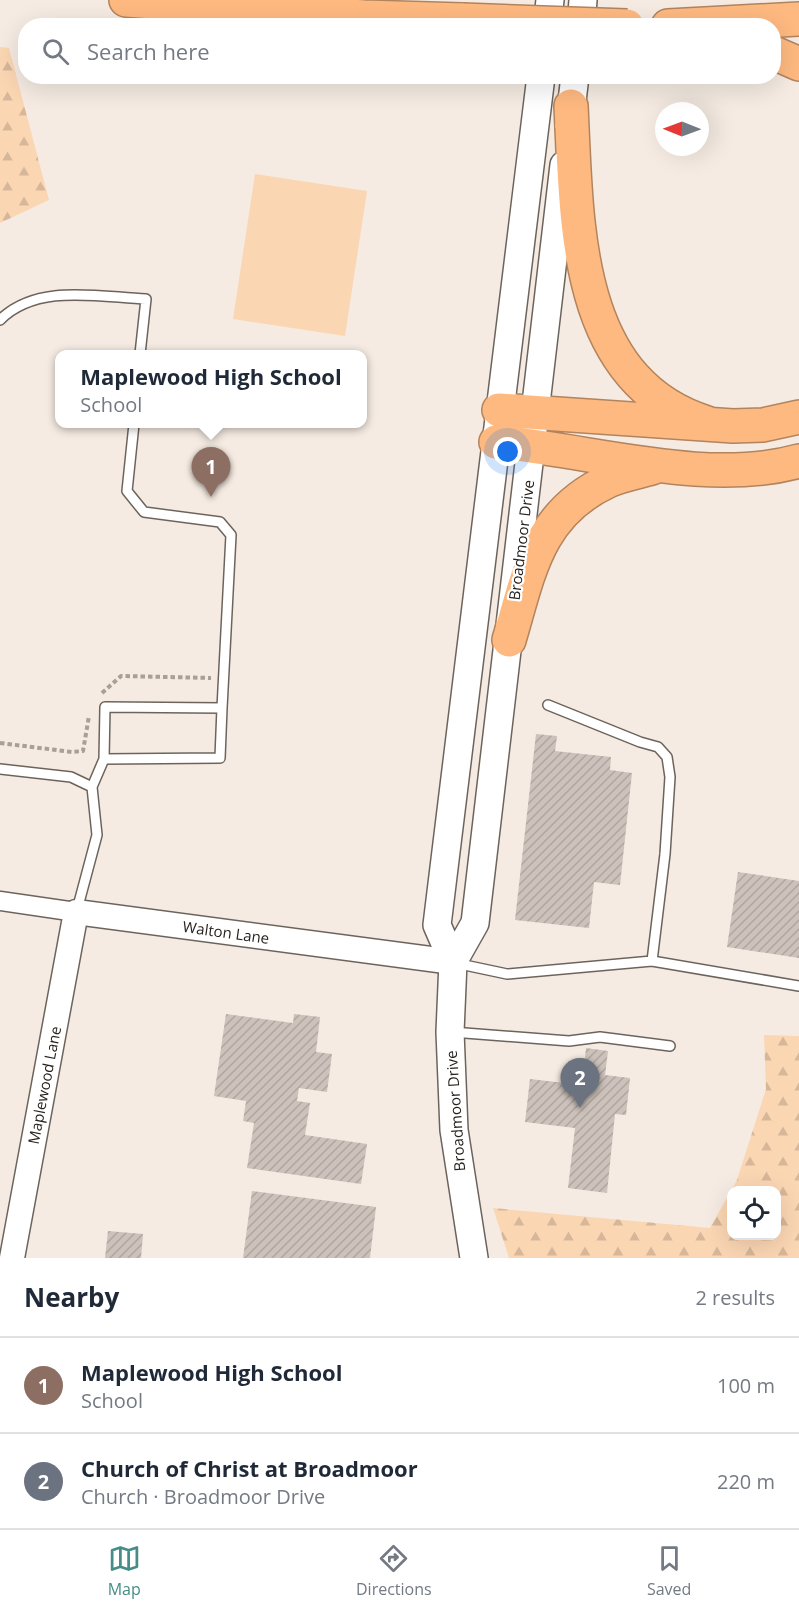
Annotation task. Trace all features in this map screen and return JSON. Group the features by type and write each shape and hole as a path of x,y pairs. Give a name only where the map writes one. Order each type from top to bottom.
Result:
{"highway":[{"path":"126,0 414,18"},
{"path":"781,20 799,19"},
{"path":"781,56 799,64"},
{"path":"573,91 575,188 584,266 592,304 601,324 633,376 681,415 707,423"},
{"path":"497,426 534,412 763,426 799,417"},
{"path":"497,426 532,445 662,465 759,470 799,461"},
{"path":"509,640 536,549 550,527 570,506 590,490 610,480 662,465"}],"main road":[{"path":"548,18 550,0"},
{"path":"581,18 584,0"},
{"name":"Broadmoor Drive","path":"474,1258 454,1130 450,1032 453,962 437,926 540,84"},
{"name":"Broadmoor Drive","path":"453,962 475,923 573,91"}],"street":[{"name":"Walton Lane","path":"0,901 453,962"},
{"name":"Maplewood Lane","path":"12,1258 76,912"}],"lane":[{"path":"0,320 34,298 64,295 146,299 140,350"},
{"path":"104,759 220,758 231,535 220,522 144,512 127,491 133,428"},
{"path":"548,705 658,747 668,758 670,777 665,854 652,962"},
{"path":"76,912 97,835 92,787 104,759 105,707 222,708"},
{"path":"0,769 71,777 92,787"},
{"path":"453,962 507,974 652,962 799,986"},
{"path":"450,1032 569,1041 600,1037 670,1046"}],"path":[{"path":"98,696 121,676 210,680 213,674"},
{"path":"0,743 72,752 83,751 89,713"}],"green space":[{"path":"0,47 9,48 49,200 0,223"},
{"path":"255,174 367,191 345,336 233,319"},
{"path":"764,1035 799,1036 799,1258 509,1258 493,1208 710,1228 727,1198 727,1240 781,1240 781,1186 734,1186 766,1089"}],"building":[{"path":"536,734 557,736 555,751 611,757 610,770 632,773 620,885 594,882 589,928 515,920"},
{"path":"738,872 799,881 799,958 727,947"},
{"path":"226,1014 293,1023 294,1014 320,1017 316,1052 332,1054 327,1092 299,1088 297,1101 310,1103 305,1135 367,1144 361,1184 247,1168 254,1123 243,1121 246,1101 214,1096"},
{"path":"586,1048 608,1051 605,1075 630,1078 626,1115 615,1114 607,1193 568,1188 575,1128 525,1122 530,1079 582,1085"},
{"path":"252,1191 376,1207 370,1258 243,1258"},
{"path":"108,1231 143,1234 141,1258 105,1258"}],"place":[{"name":"Maplewood High School","path":"211,497"},
{"name":"Church of Christ at Broadmoor","path":"580,1108"}]}
